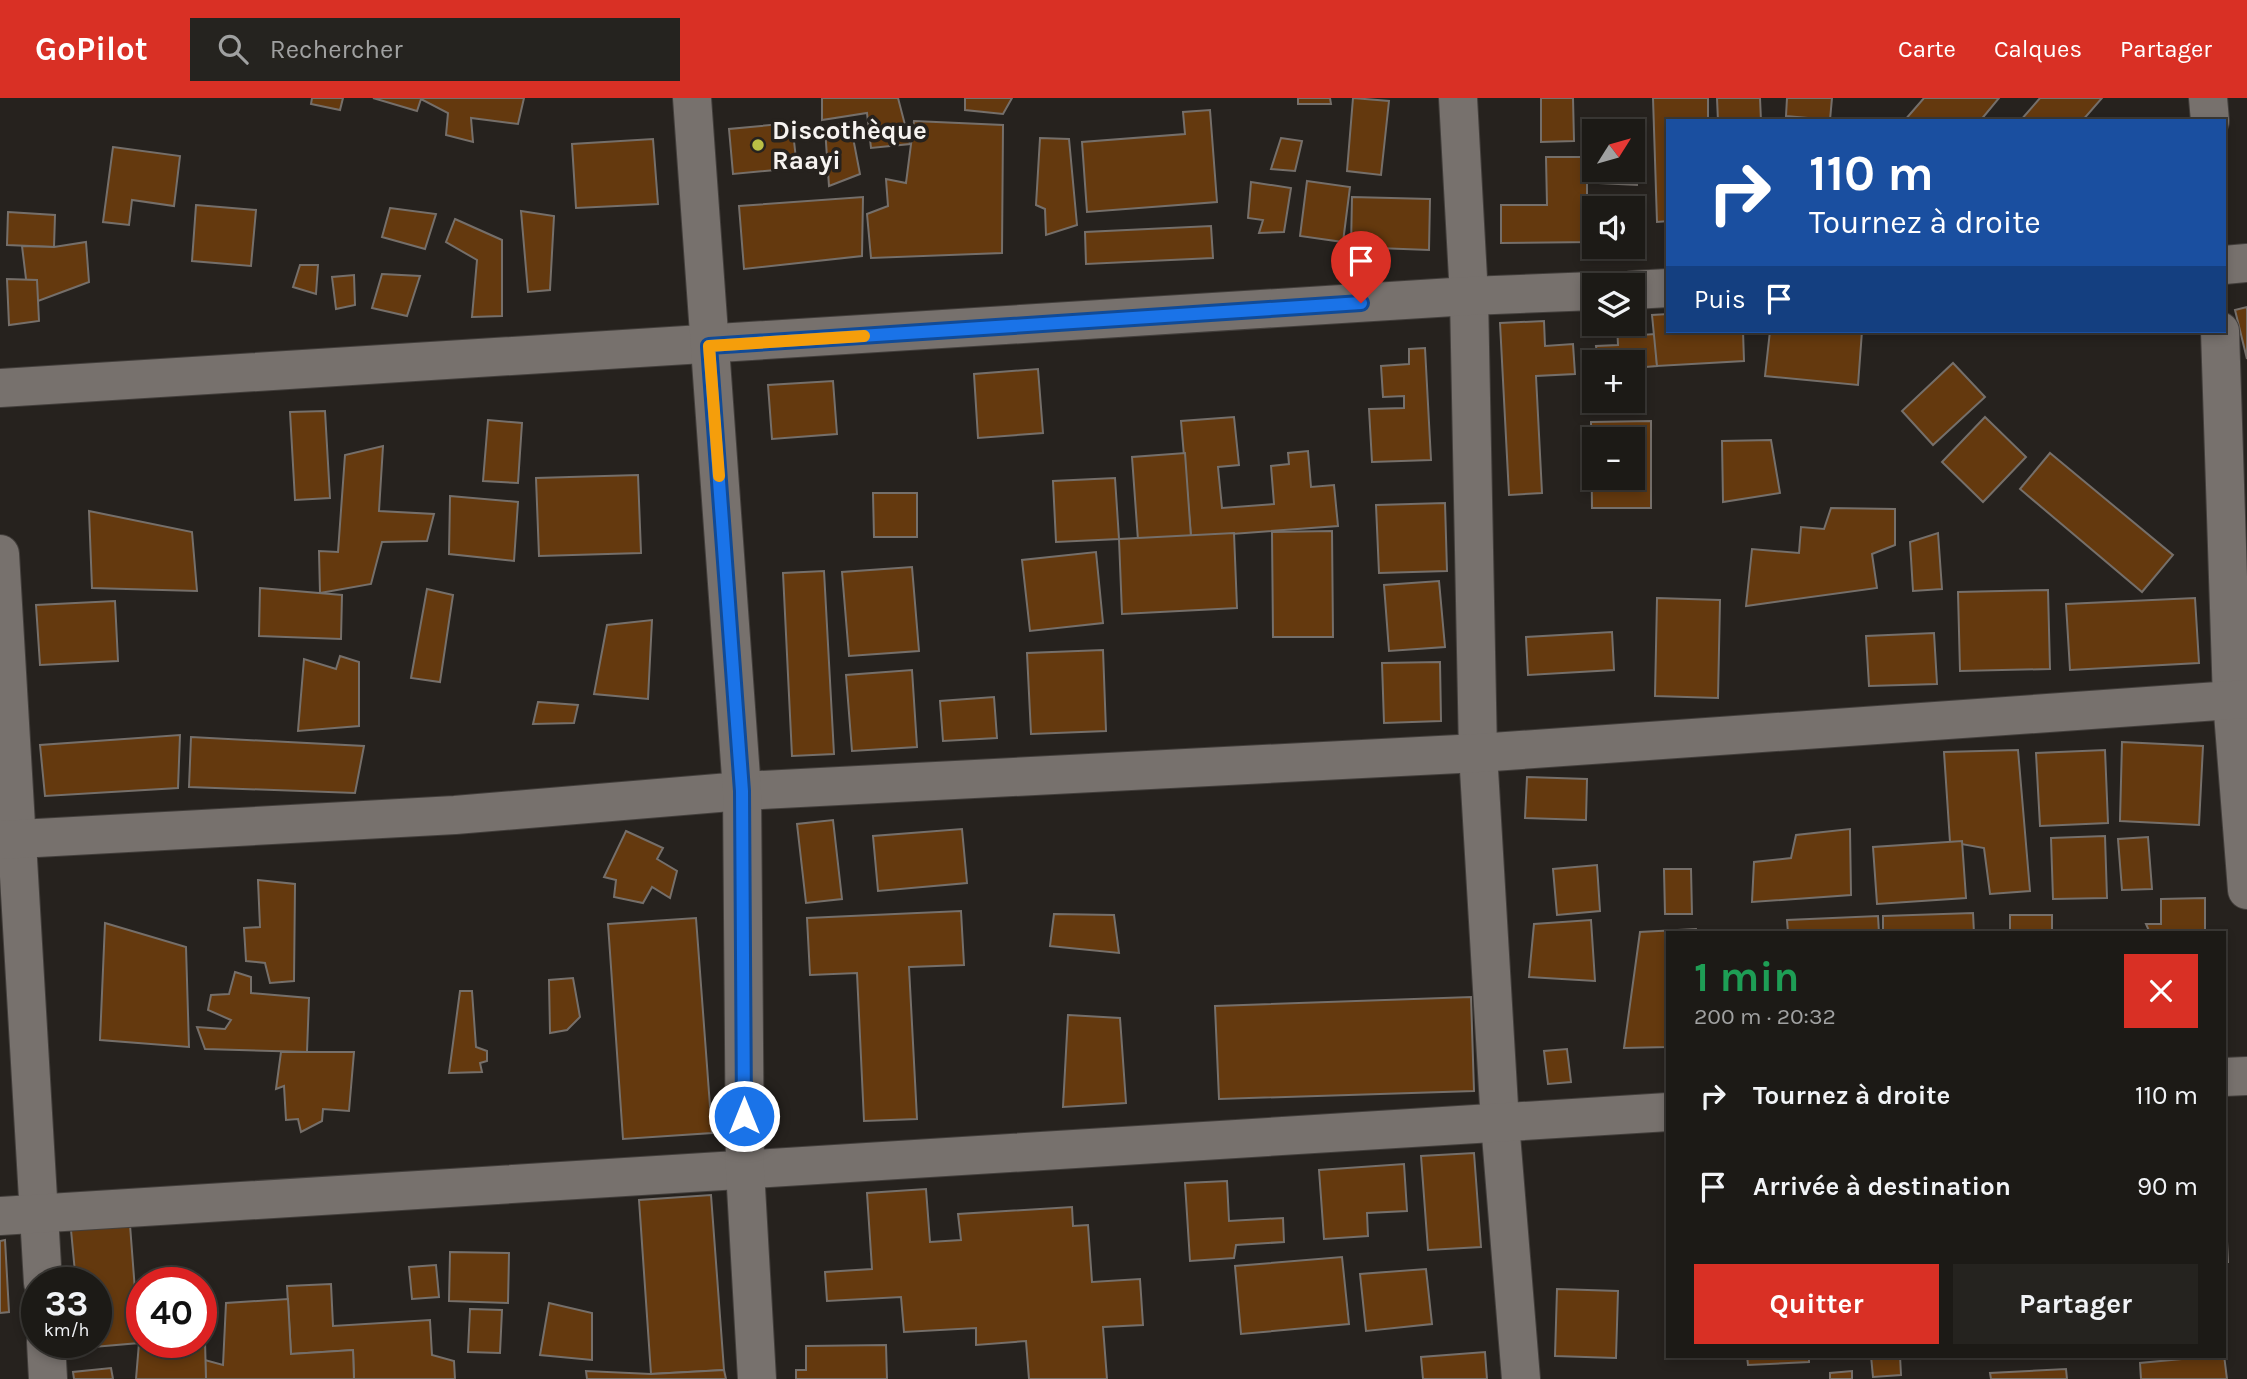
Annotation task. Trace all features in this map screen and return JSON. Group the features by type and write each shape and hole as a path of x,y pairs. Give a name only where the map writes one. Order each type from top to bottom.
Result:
{"street":[{"path":"692,98 742,791 744,1170 757,1379"},
{"path":"1458,98 1469,296 1478,752 1500,1123 1521,1379"},
{"path":"2208,98 2210,119"},
{"path":"2226,265 2247,262"},
{"path":"1645,289 1666,288"},
{"path":"0,388 709,346 1469,296 1582,291"},
{"path":"2220,333 2247,890"},
{"path":"0,554 8,840 42,1267"},
{"path":"8,840 455,815 742,791 1478,752 2239,700"},
{"path":"2226,1077 2247,1076"},
{"path":"0,1216 1666,1112"},
{"path":"47,1358 48,1379"}],"building":[{"path":"312,98 343,98 340,110 311,104"},
{"path":"373,98 524,98 518,124 471,118 473,142 446,135 448,113 421,99 417,111"},
{"path":"822,98 898,98 910,144 871,148 867,113 822,120"},
{"path":"965,98 1012,98 1003,114 965,110"},
{"path":"1298,98 1330,98 1331,104 1298,104"},
{"path":"1353,98 1389,101 1381,175 1347,171"},
{"path":"1541,98 1573,98 1574,141 1541,142"},
{"path":"1653,98 1708,98 1708,119 1666,119 1666,221 1657,222"},
{"path":"1717,98 1760,98 1761,119 1718,119"},
{"path":"1787,98 1832,98 1830,119 1786,116"},
{"path":"1924,98 1999,98 1982,119 1906,119"},
{"path":"2040,98 2102,98 2084,119 2022,119"},
{"path":"1210,110 1217,202 1087,212 1082,142 1185,134 1183,112"},
{"path":"914,121 1003,125 1002,253 871,258 867,214 888,206 886,179 906,183"},
{"path":"850,122 860,174 829,186 825,128"},
{"path":"792,123 797,168 733,174 729,129"},
{"path":"1040,138 1069,139 1077,225 1046,235 1045,209 1036,205"},
{"path":"1281,138 1302,141 1295,171 1271,169"},
{"path":"653,139 658,204 576,208 572,144"},
{"path":"113,147 180,156 174,206 132,200 129,225 103,222"},
{"path":"1546,157 1582,157 1582,182 1587,182 1587,196 1582,196 1582,242 1501,243 1501,205 1547,205"},
{"path":"1307,181 1350,187 1343,242 1300,236"},
{"path":"1251,182 1291,188 1284,232 1259,233 1263,220 1248,218"},
{"path":"1599,182 1637,182 1637,185"},
{"path":"863,197 862,256 744,269 739,206"},
{"path":"1352,197 1430,199 1429,250 1351,247"},
{"path":"196,205 256,210 251,266 192,261"},
{"path":"390,208 436,214 425,249 382,237"},
{"path":"521,211 554,216 550,290 528,292"},
{"path":"8,212 55,215 54,247 7,245"},
{"path":"455,219 502,240 502,316 472,317 477,260 446,242"},
{"path":"1211,226 1213,258 1086,264 1085,232"},
{"path":"86,242 89,282 38,301 26,279 22,246 54,247"},
{"path":"300,265 318,265 316,294 293,287"},
{"path":"382,274 420,276 407,316 372,308"},
{"path":"354,275 355,305 336,309 332,277"},
{"path":"7,279 37,280 39,321 9,325"},
{"path":"2247,307 2247,359 2235,310"},
{"path":"1666,314 1666,333 1743,333 1744,361 1657,366 1652,315"},
{"path":"1544,321 1545,346 1573,344 1575,374 1536,376 1542,493 1509,495 1500,323"},
{"path":"1770,333 1862,333 1858,385 1765,376"},
{"path":"1655,334 1657,366 1645,367 1645,350 1596,350 1596,346 1618,345 1618,336"},
{"path":"1425,348 1431,460 1372,462 1369,409 1404,408 1404,396 1383,397 1381,366 1409,364 1409,349"},
{"path":"1953,363 1985,397 1933,445 1902,411"},
{"path":"1038,369 1043,433 978,438 974,374"},
{"path":"833,381 837,434 772,439 768,385"},
{"path":"325,411 330,498 295,500 290,412"},
{"path":"1234,417 1239,465 1218,467 1222,508 1274,504 1271,466 1289,464 1288,453 1308,451 1311,487 1334,485 1338,526 1191,537 1181,421"},
{"path":"1985,417 2026,457 1983,502 1942,462"},
{"path":"488,420 522,423 518,483 483,481"},
{"path":"1651,421 1651,508 1592,508 1592,490 1645,490 1645,427 1591,427 1591,422"},
{"path":"1771,440 1780,493 1723,502 1722,441"},
{"path":"383,446 379,511 434,514 427,541 382,542 371,584 320,593 319,551 338,552 345,455"},
{"path":"1185,453 1191,537 1138,540 1132,457"},
{"path":"2050,453 2173,555 2142,592 2020,489"},
{"path":"638,475 641,553 539,556 536,478"},
{"path":"1115,478 1119,539 1056,542 1053,481"},
{"path":"873,493 917,493 917,537 874,537"},
{"path":"450,496 518,502 514,561 449,554"},
{"path":"1445,503 1447,571 1379,573 1376,505"},
{"path":"1831,508 1895,509 1895,545 1872,554 1877,588 1746,606 1752,549 1799,553 1801,527 1824,529"},
{"path":"89,511 192,532 197,591 92,588"},
{"path":"1332,531 1333,637 1273,637 1272,532"},
{"path":"1234,533 1237,608 1122,614 1119,539"},
{"path":"1938,533 1942,589 1913,591 1910,542"},
{"path":"1096,552 1103,623 1030,631 1022,560"},
{"path":"912,567 919,651 849,656 842,572"},
{"path":"824,571 834,754 792,756 783,573"},
{"path":"1439,581 1445,647 1389,651 1384,585"},
{"path":"260,588 342,595 341,639 259,636"},
{"path":"427,589 453,595 440,682 411,678"},
{"path":"2048,590 2050,669 1960,671 1958,592"},
{"path":"1657,598 1720,600 1718,698 1655,696"},
{"path":"2195,598 2199,663 2070,670 2066,604"},
{"path":"115,601 118,661 40,665 36,605"},
{"path":"652,620 648,699 594,694 607,625"},
{"path":"1612,632 1614,670 1528,675 1526,637"},
{"path":"1934,633 1937,684 1869,686 1866,636"},
{"path":"1103,650 1106,731 1031,734 1027,653"},
{"path":"340,656 359,662 359,726 298,731 304,659 336,669"},
{"path":"1440,662 1441,721 1384,723 1382,663"},
{"path":"912,670 917,747 852,751 846,675"},
{"path":"994,697 997,738 943,741 940,701"},
{"path":"538,702 578,705 574,723 533,724"},
{"path":"180,735 178,788 45,796 40,745"},
{"path":"191,737 364,746 355,793 189,787"},
{"path":"2122,742 2203,746 2199,825 2120,821"},
{"path":"2018,750 2030,891 1990,894 1984,848 1950,842 1944,752"},
{"path":"2105,750 2108,823 2040,826 2036,753"},
{"path":"1527,777 1587,779 1586,820 1525,818"},
{"path":"833,820 842,899 806,903 797,824"},
{"path":"962,829 967,883 878,891 873,836"},
{"path":"1850,829 1851,895 1752,902 1754,862 1791,858 1796,835"},
{"path":"626,831 663,848 657,859 677,871 670,898 652,887 643,903 614,897 616,880 604,877"},
{"path":"2105,836 2107,898 2053,899 2051,838"},
{"path":"2148,837 2152,889 2122,890 2118,839"},
{"path":"1962,841 1966,898 1877,904 1873,847"},
{"path":"1597,865 1600,911 1557,915 1553,869"},
{"path":"1664,869 1691,869 1692,914 1665,914"},
{"path":"258,880 295,884 294,981 270,983 265,963 246,961 244,928 260,927"},
{"path":"2205,898 2205,931 2149,931 2146,924 2161,924 2161,899"},
{"path":"961,911 964,965 909,967 917,1119 864,1121 857,973 810,975 807,918"},
{"path":"1973,913 1974,931 1883,931 1883,916"},
{"path":"1054,914 1114,915 1119,953 1050,946"},
{"path":"2010,915 2052,915 2052,931 2010,931"},
{"path":"1878,916 1879,931 1788,931 1787,920"},
{"path":"696,918 712,1133 623,1139 608,924"},
{"path":"1591,920 1595,981 1529,977 1534,924"},
{"path":"105,923 186,947 189,1047 100,1040"},
{"path":"1696,929 1696,931 1666,931 1666,1047 1624,1048 1640,932"},
{"path":"235,972 251,977 251,993 309,998 307,1052 205,1049 197,1027 225,1029 231,1020 208,1010 211,995 229,994"},
{"path":"573,978 580,1017 567,1030 550,1033 549,980"},
{"path":"460,991 472,991 476,1047 487,1051 487,1061 480,1063 482,1072 449,1073"},
{"path":"1471,997 1474,1091 1219,1099 1215,1006"},
{"path":"1068,1015 1120,1018 1126,1103 1063,1107"},
{"path":"1567,1049 1571,1082 1548,1084 1544,1051"},
{"path":"281,1052 354,1052 349,1111 323,1109 322,1121 301,1132 298,1119 286,1120 284,1086 276,1089"},
{"path":"1474,1153 1481,1247 1428,1250 1421,1156"},
{"path":"1404,1164 1407,1211 1367,1213 1368,1236 1324,1239 1319,1170"},
{"path":"1227,1181 1229,1221 1283,1218 1284,1242 1236,1245 1234,1258 1190,1261 1185,1183"},
{"path":"926,1189 930,1242 961,1240 958,1214 1072,1207 1073,1226 1088,1225 1092,1282 1140,1279 1143,1325 1103,1327 1107,1379 1029,1379 1026,1341 976,1345 976,1328 904,1332 901,1297 827,1301 825,1272 872,1269 867,1193"},
{"path":"711,1195 724,1370 651,1374 639,1200"},
{"path":"2226,1220 2228,1262 2226,1262"},
{"path":"130,1225 133,1267 126,1267 126,1344 112,1345 112,1267 74,1267 71,1230"},
{"path":"5,1240 9,1312 0,1313 0,1241"},
{"path":"450,1252 509,1253 508,1303 449,1301"},
{"path":"1342,1257 1349,1324 1241,1334 1235,1266"},
{"path":"436,1265 439,1297 412,1299 409,1267"},
{"path":"1426,1269 1432,1324 1366,1331 1360,1274"},
{"path":"331,1284 333,1326 430,1320 432,1355 454,1361 455,1379 354,1379 353,1350 291,1354 287,1286"},
{"path":"1557,1289 1618,1291 1616,1358 1555,1356"},
{"path":"288,1299 291,1354 353,1350 354,1379 206,1379 205,1360 223,1365 226,1303"},
{"path":"549,1303 592,1313 592,1360 540,1355"},
{"path":"470,1309 502,1310 500,1353 468,1352"},
{"path":"886,1345 887,1379 796,1379 796,1370 806,1370 806,1346"},
{"path":"1485,1352 1487,1379 1423,1379 1421,1357"},
{"path":"138,1358 205,1358 206,1379 136,1379"},
{"path":"1747,1358 1809,1358 1809,1362 1748,1365"},
{"path":"1871,1358 1900,1358 1901,1375 1873,1377"},
{"path":"2224,1358 2227,1379 2141,1379 2140,1363"},
{"path":"111,1368 113,1379 74,1379 73,1372"},
{"path":"2066,1369 2067,1379 1991,1379 1990,1373"},
{"path":"724,1370 726,1379 587,1379 586,1371 651,1374"},
{"path":"1852,1371 1852,1379 1830,1379 1830,1373"}],"slow traffic":[{"path":"719,476 709,346 864,336"}],"place":[{"name":"Discothèque Raayi","path":"758,145"}],"route":[{"path":"744,1116 742,791 709,346 1361,303"}]}
